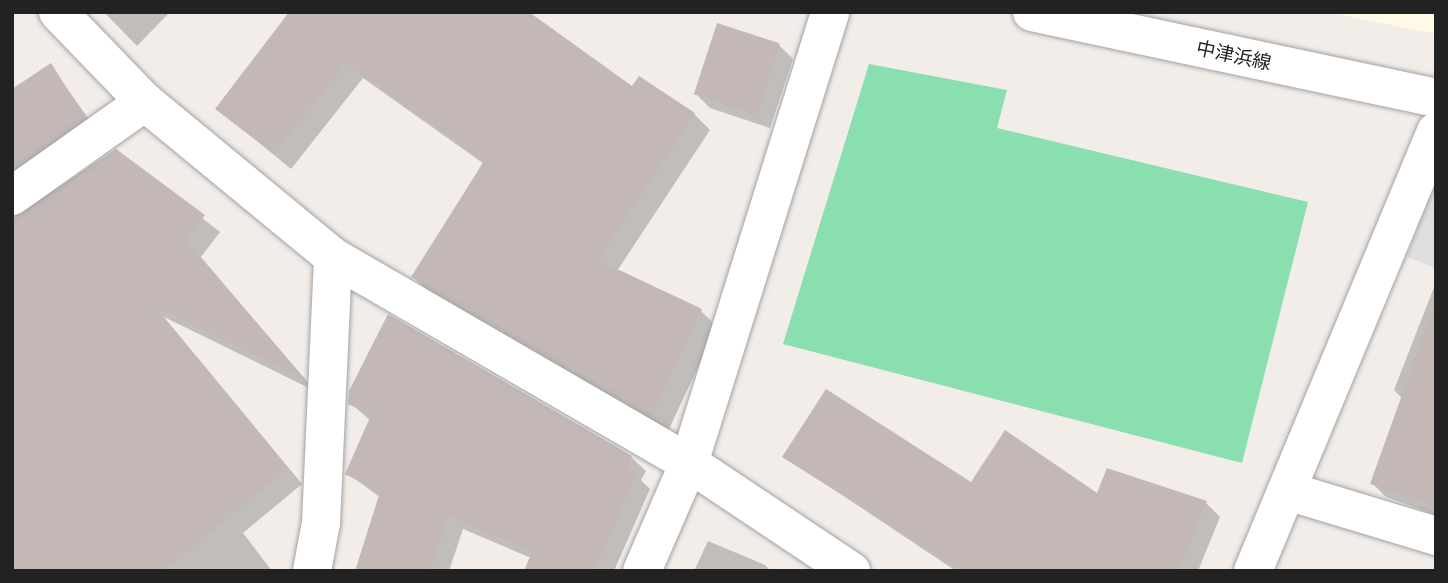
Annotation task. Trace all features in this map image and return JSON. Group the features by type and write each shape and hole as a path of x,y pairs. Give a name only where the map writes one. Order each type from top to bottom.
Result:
{"street":[{"path":"58,12 145,102 333,257 689,463 851,571"},
{"path":"642,571 689,463 830,12"},
{"name":"中津浜線","path":"1032,12 1436,98"},
{"path":"12,196 145,102"},
{"path":"1253,571 1291,492 1436,132"},
{"path":"312,571 321,523 333,257"},
{"path":"1291,492 1436,536"}],"shaded area":[{"path":"1326,12 1436,12 1436,34"},
{"path":"1436,178 1436,268 1407,257"}],"green space":[{"path":"869,64 1007,90 997,128 1308,202 1242,463 783,344"}],"building":[{"path":"289,12 529,12 632,86 639,76 695,113 598,260 702,309 651,416 411,277 484,161 346,63 274,154 215,109"},
{"path":"717,23 780,43 757,115 694,94"},
{"path":"51,63 85,117 12,169 12,89"},
{"path":"116,149 205,215 186,241 306,380 154,306 288,468 164,571 12,571 12,218"},
{"path":"388,314 632,456 626,469 637,473 595,571 524,571 532,552 448,516 431,571 355,571 380,492 345,474 371,415 348,404 349,391"},
{"path":"1430,317 1436,318 1436,507 1370,484"},
{"path":"826,389 971,482 1005,430 1097,493 1107,468 1207,501 1179,571 963,571 782,457"}]}
